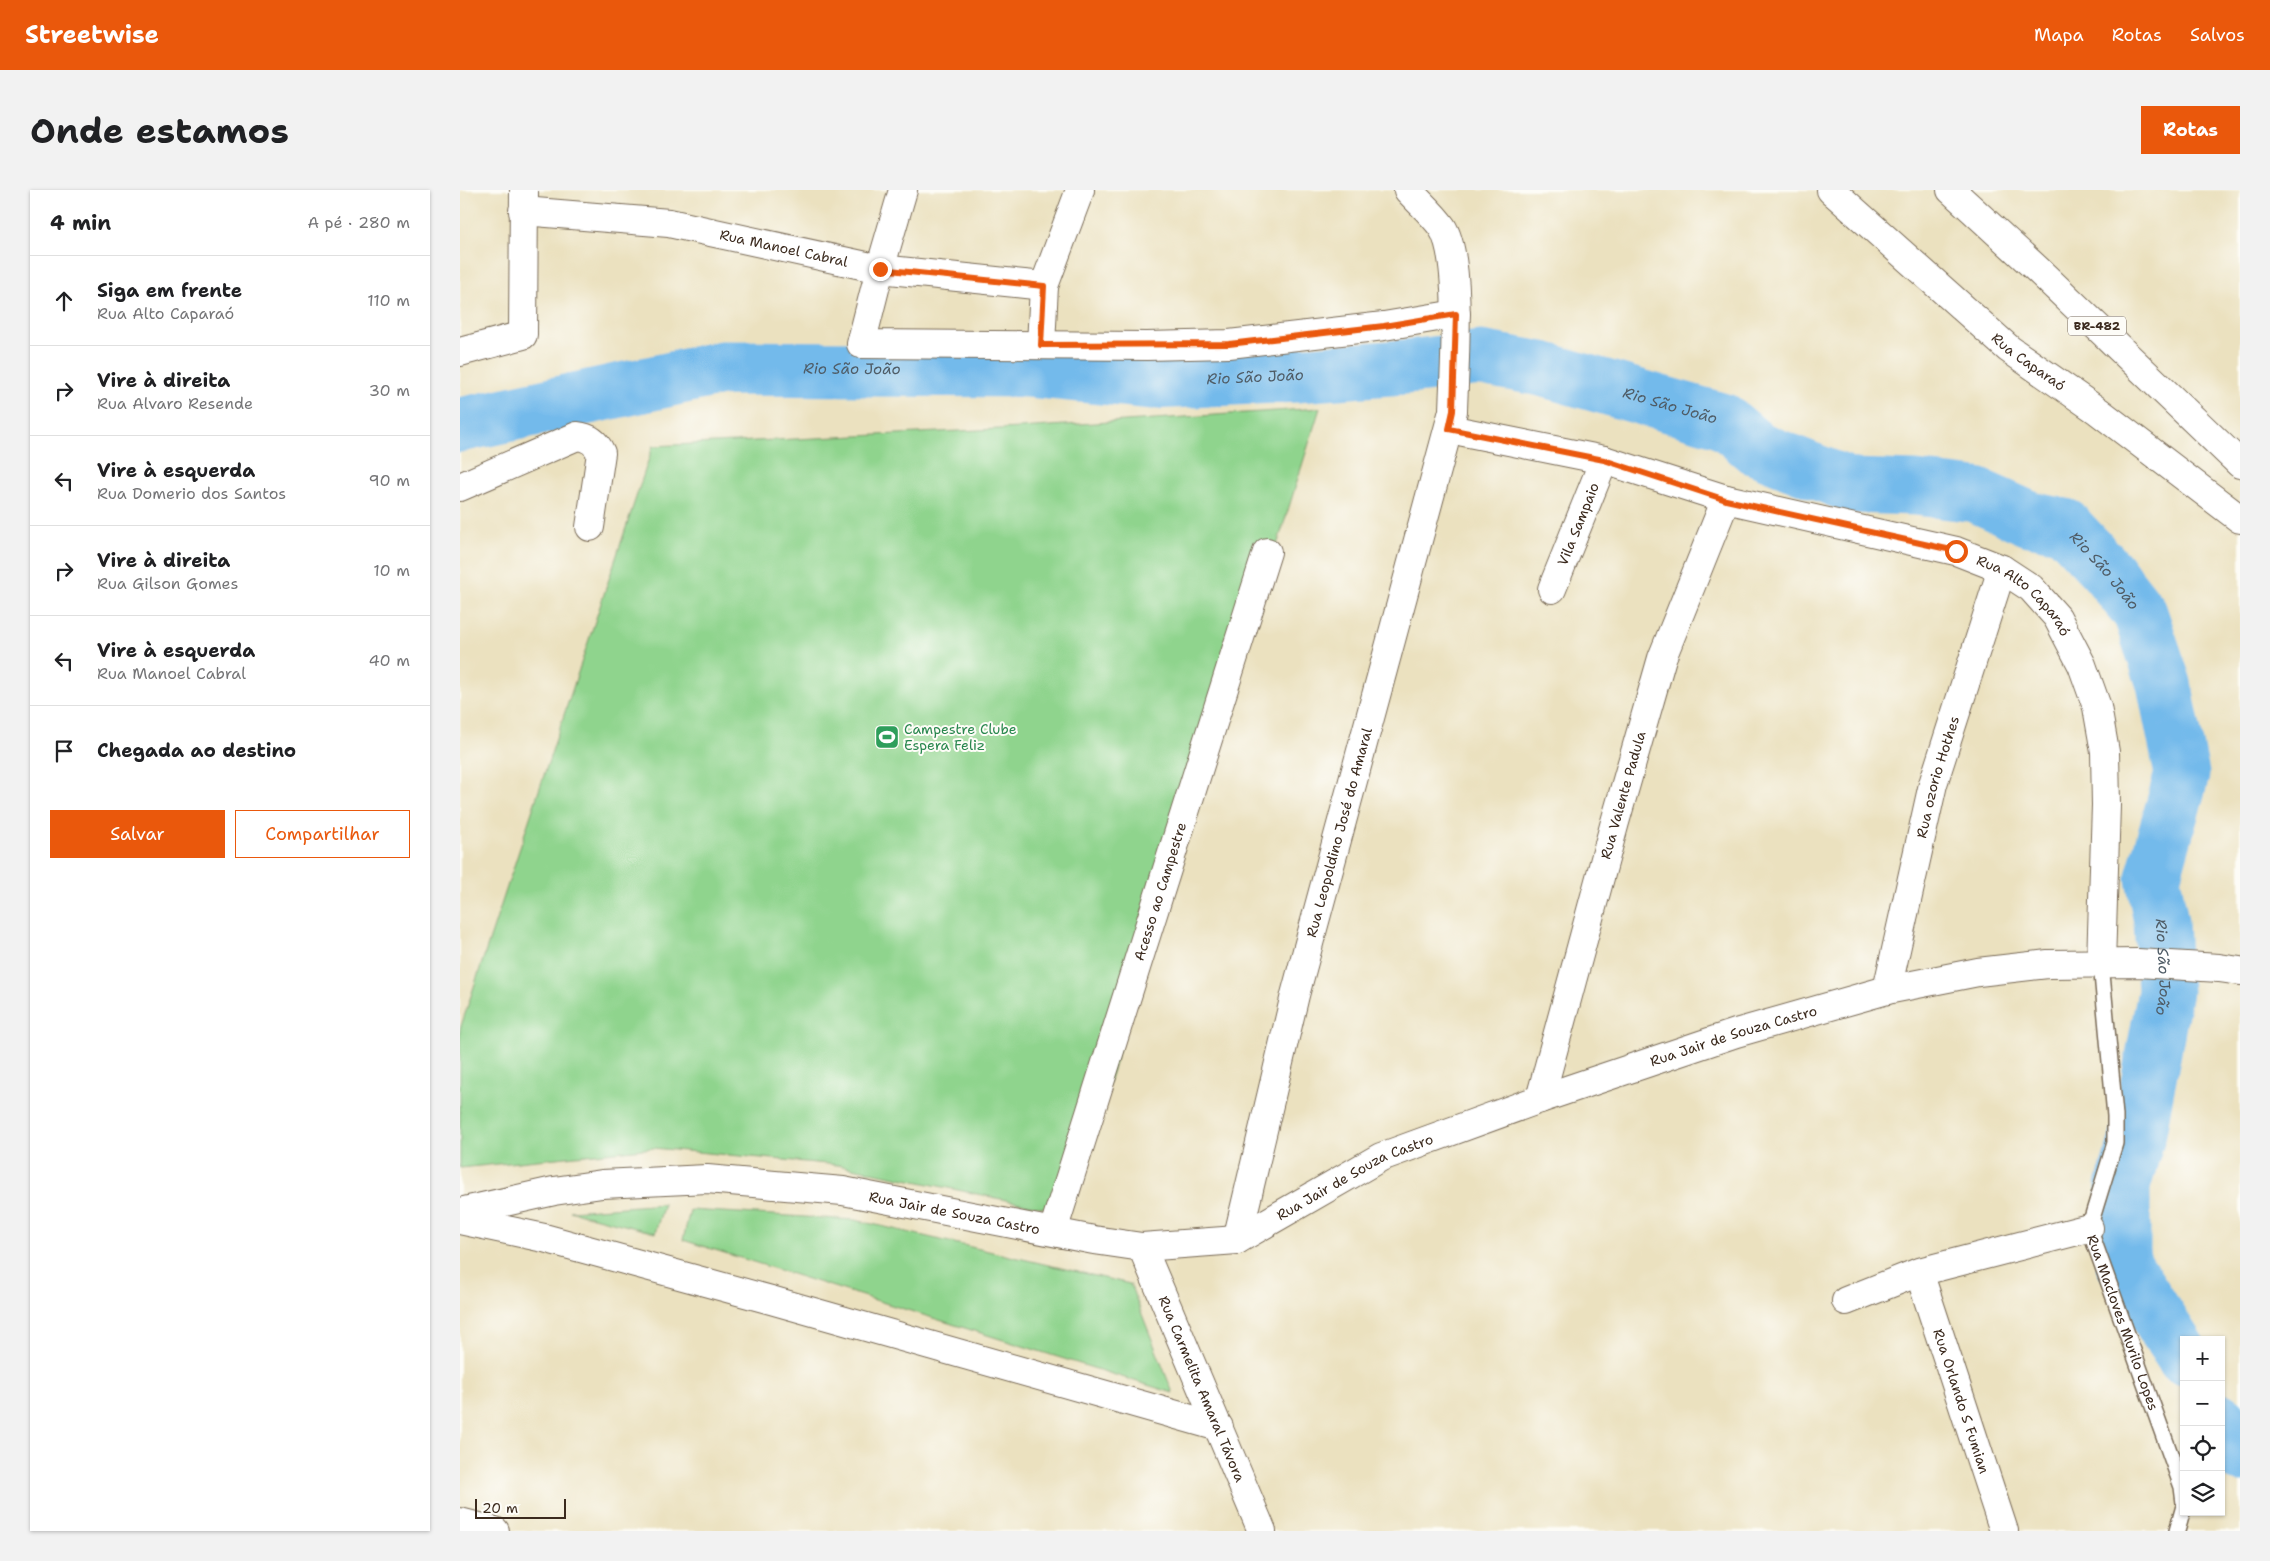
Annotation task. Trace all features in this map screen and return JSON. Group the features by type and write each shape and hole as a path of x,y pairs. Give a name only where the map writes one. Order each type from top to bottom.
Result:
{"main road":[{"path":"903,190 861,344 1229,344 1384,326 1456,314"},
{"path":"1041,345 1044,286 1080,190"},
{"name":"Rua Leopoldino José do Amaral","path":"1237,1240 1295,995 1451,420 1456,314 1450,252 1443,228 1408,190"},
{"name":"Rua Caparaó","path":"1831,190 2009,349 2098,411 2239,515"},
{"name":"BR-482","path":"1951,190 2038,270 2240,464"},
{"path":"460,352 523,335 523,201"},
{"name":"Rua Manoel Cabral","path":"523,201 669,222 880,269 1044,286"},
{"name":"Rua Alto Caparaó","path":"1451,420 1604,460 1726,500 1956,551 2002,569 2031,588 2057,617 2082,665 2097,707 2105,752 2106,805 2100,963"},
{"path":"460,486 577,436 584,436 594,442 601,453 590,527"},
{"name":"Vila Sampaio","path":"1552,589 1604,460"},
{"name":"Rua Valente Padula","path":"1540,1099 1612,831 1662,658 1726,500"},
{"name":"Acesso ao Campestre","path":"1053,1231 1267,552"},
{"name":"Rua ozorio Hothes","path":"1887,990 1933,784 2002,569"},
{"name":"Rua Jair de Souza Castro","path":"460,1212 554,1191 602,1184 707,1179 843,1191 1142,1247 1237,1240 1382,1157 1540,1099 1736,1033 1887,990 1978,972 2048,964 2138,963 2230,970"},
{"path":"460,1220 563,1243 1219,1428"},
{"path":"1846,1301 1918,1272 2089,1228"},
{"name":"Rua Carmelita Amaral Távora","path":"1142,1247 1262,1531"},
{"name":"Rua Orlando S Fumian","path":"1918,1272 2004,1531"},
{"path":"460,1522 495,1531"}],"lane":[{"name":"Rua Macloves Murilo Lopes","path":"2100,963 2115,1116 2115,1144 2089,1228 2180,1481"},
{"name":"Rua Macloves Murilo Lopes","path":"2177,1531 2181,1516"}],"green space":[{"name":"Campestre Clube Espera Feliz","path":"1320,408 1068,1213 838,1165 653,1148 460,1168 460,1029 653,446 1020,428"},
{"path":"664,1204 655,1233 570,1211"},
{"path":"690,1210 855,1220 1130,1284 1173,1393 683,1240"}],"waterway":[{"name":"Rio São João","path":"460,425 722,368 1026,370 1151,382 1297,375 1417,366 1481,358 1542,369 1724,421 1756,448 1852,486 1915,488 1976,495 2030,519 2065,526 2107,571 2140,613 2164,684 2182,774 2153,878 2161,922 2165,991 2139,1132 2123,1186 2123,1263 2180,1352"},
{"name":"Rio São João","path":"2223,1426 2232,1445 2240,1455"}],"place":[{"name":"Campestre Clube Espera Feliz","path":"887,737"}],"route":[{"path":"880,269 1044,286 1041,345 1147,346 1229,344 1384,326 1456,314 1453,411 1449,429 1604,460 1726,500 1956,551"}]}
